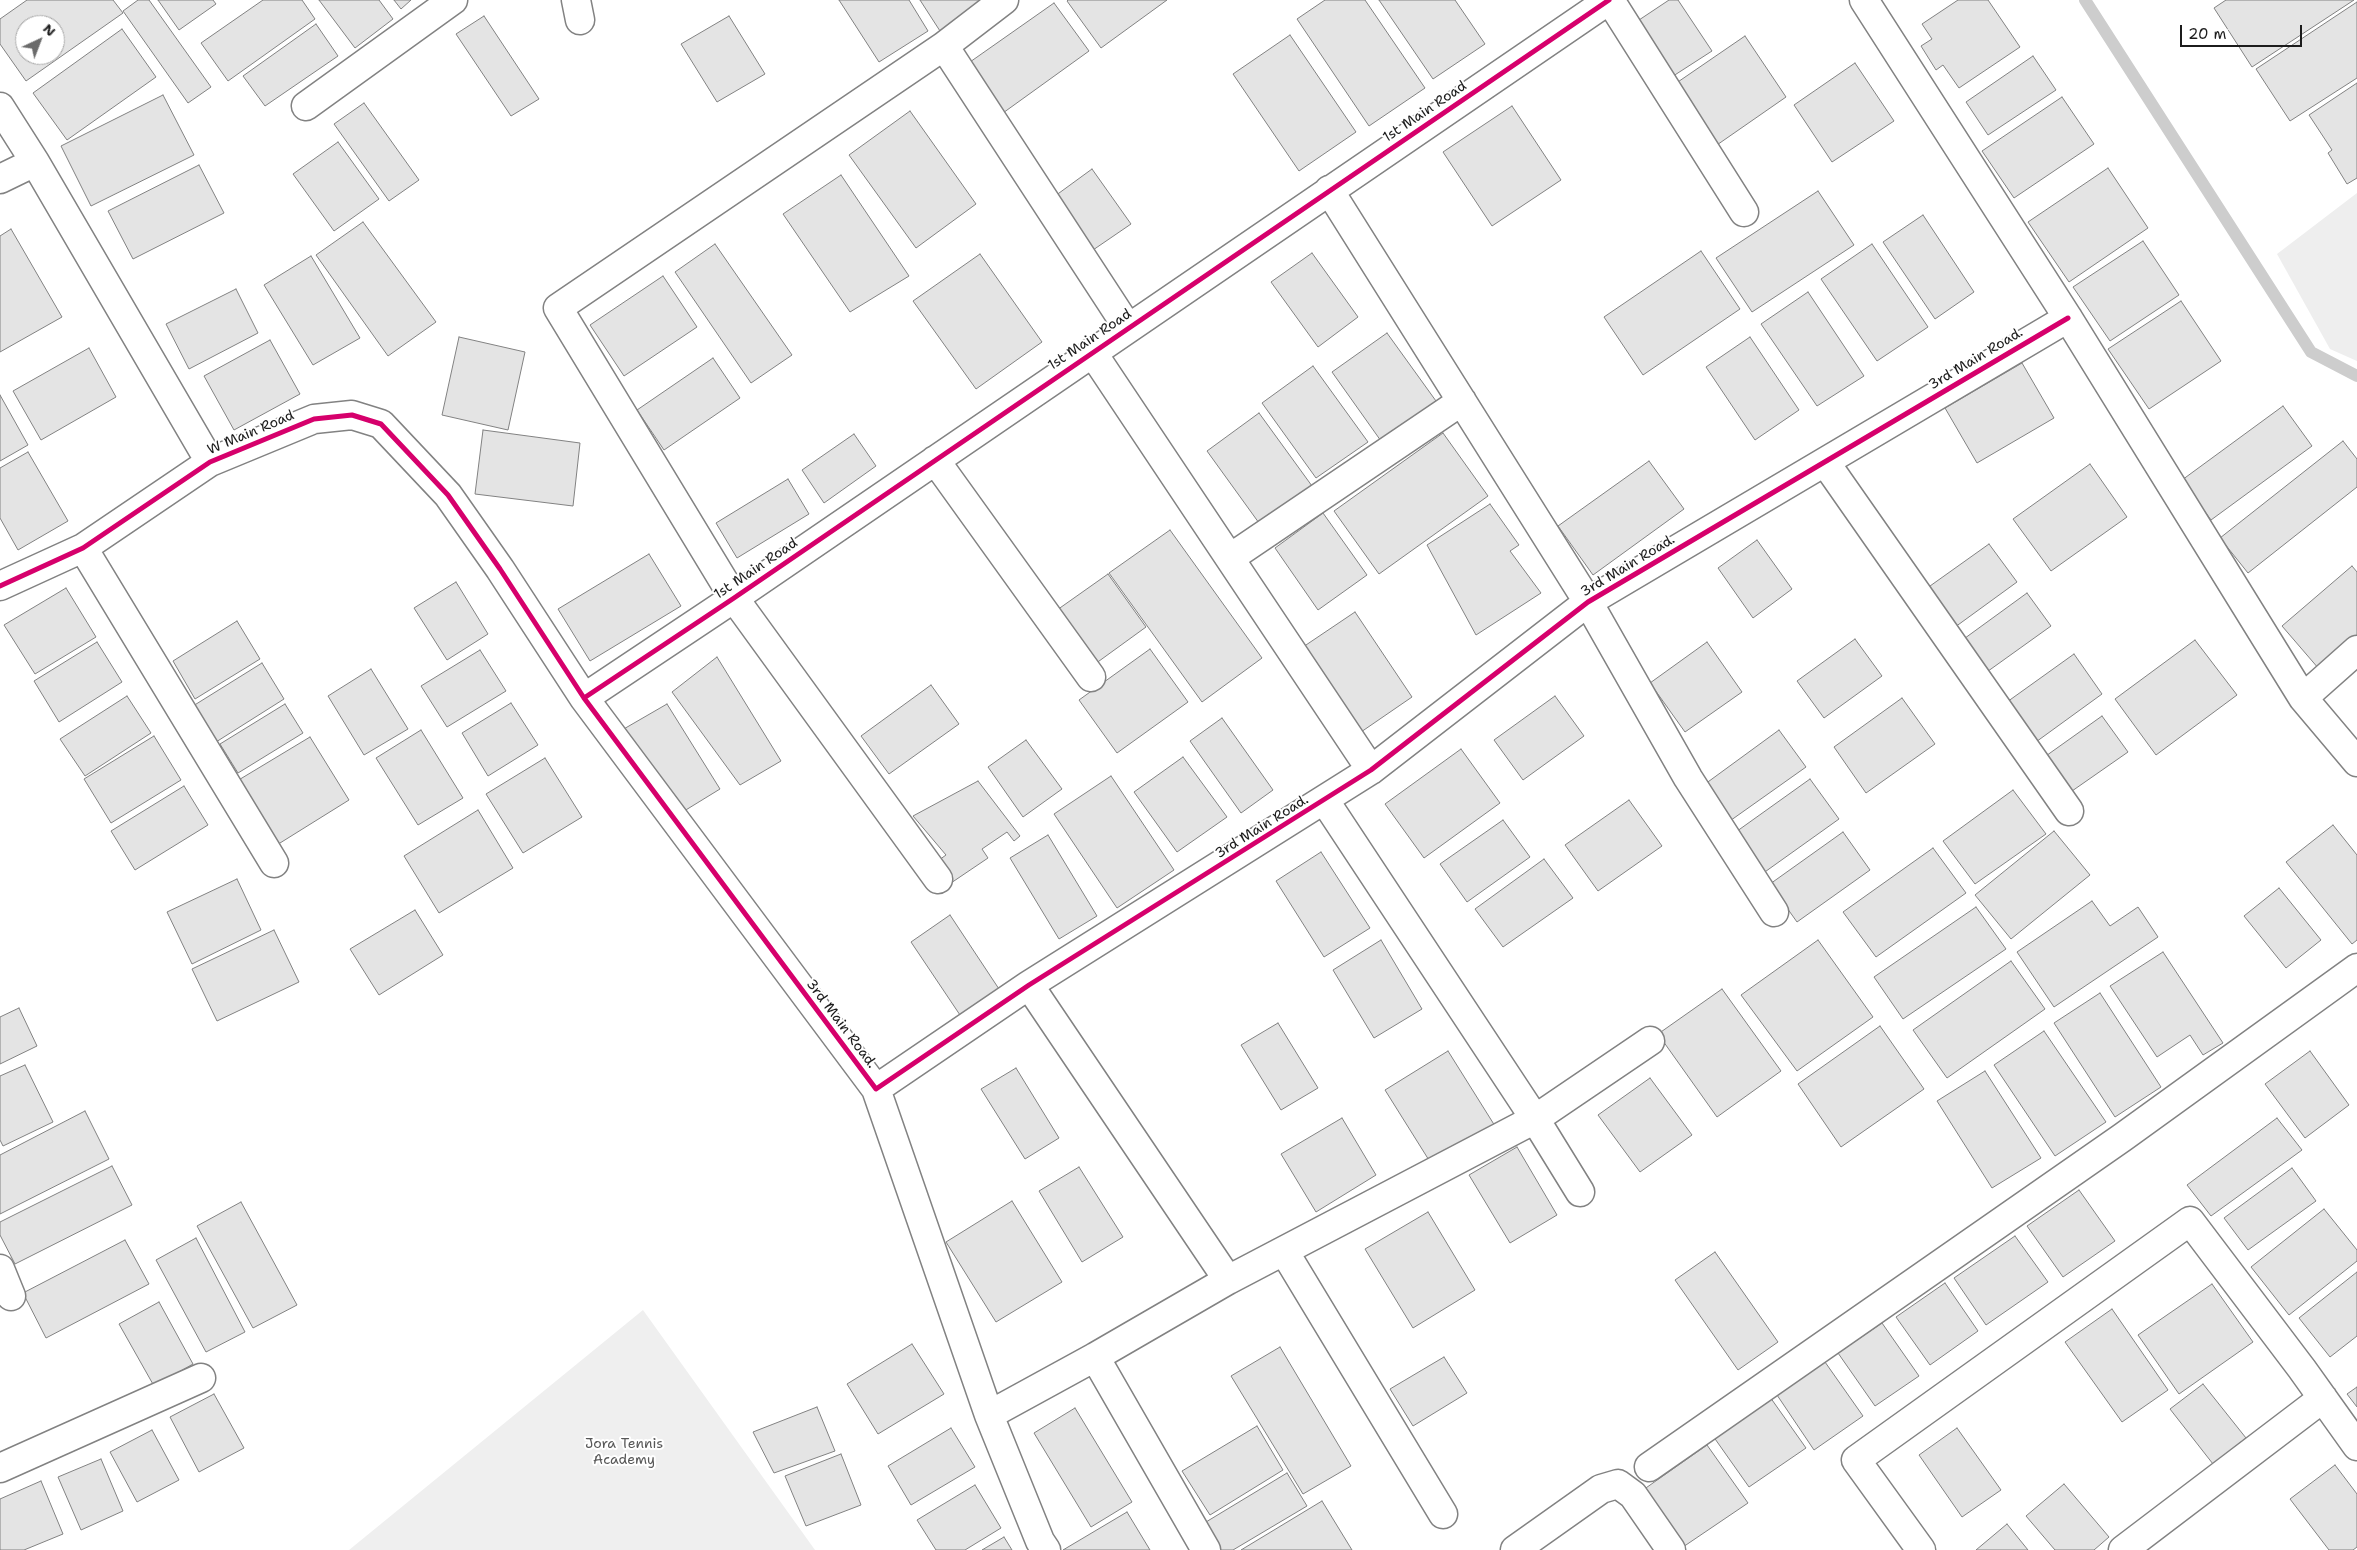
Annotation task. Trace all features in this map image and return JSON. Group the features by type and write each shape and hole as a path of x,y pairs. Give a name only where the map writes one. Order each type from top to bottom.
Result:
{"street":[{"path":"306,106 452,0"},
{"path":"938,879 734,598 558,308 944,46 1004,0"},
{"path":"1609,0 1744,212"},
{"name":"1st Main Road","path":"584,698 734,598 1609,0"},
{"path":"1864,0 2068,318 2303,698 2357,762"},
{"path":"944,46 1128,328"},
{"path":"0,107 35,162 210,462"},
{"path":"0,179 35,162"},
{"path":"1329,190 1588,602 1688,778 1774,912"},
{"name":"3rd Main Road.","path":"584,698 876,1089 1029,985 1371,770 1588,602 2068,318"},
{"path":"1092,352 1371,770"},
{"path":"1230,558 1462,401"},
{"name":"W Main Road","path":"0,586 83,548 210,462 314,419 352,415 381,424 448,495 500,569 584,698"},
{"path":"935,460 1091,677"},
{"path":"1825,462 2069,811"},
{"path":"83,548 274,863"},
{"path":"2303,698 2357,650"},
{"path":"1325,800 1535,1119 1580,1192"},
{"path":"1649,1467 2114,1143 2357,968"},
{"path":"1029,985 1228,1280"},
{"path":"989,1414 1095,1357 1228,1280 1535,1119 1650,1041"},
{"path":"876,1089 989,1414 1046,1550"},
{"path":"1921,1550 1856,1460 2190,1221 2324,1398 2357,1446"},
{"path":"1284,1251 1442,1514"},
{"path":"0,1269 11,1296"},
{"path":"1095,1357 1206,1550"},
{"path":"0,1468 201,1378"},
{"path":"2123,1550 2324,1398"},
{"path":"1515,1550 1600,1489 1618,1484 1632,1495 1671,1550"}],"shaded area":[{"path":"2357,193 2357,361 2330,349 2277,254"}],"green space":[{"name":"Jora Tennis Academy","path":"643,1310 815,1550 349,1550"}],"building":[{"path":"27,0 113,0 123,13 65,54 65,15 15,15 15,65 49,65 26,81 0,44 0,19"},
{"path":"138,0 149,0 211,87 188,103 123,11"},
{"path":"158,0 213,0 216,4 179,30"},
{"path":"263,0 302,0 315,19 228,81 201,43"},
{"path":"319,0 379,0 393,19 355,48"},
{"path":"394,0 411,0 401,9"},
{"path":"839,0 909,0 928,31 879,62"},
{"path":"920,0 989,0 940,31"},
{"path":"1068,0 1167,0 1101,48"},
{"path":"1325,0 1365,0 1425,88 1369,126 1297,19"},
{"path":"1379,0 1455,0 1485,44 1433,79"},
{"path":"1669,0 1678,0 1712,51 1667,80 1630,26"},
{"path":"1958,0 1988,0 2020,47 1959,88 1943,65 1936,70 1921,46 1932,39 1922,24"},
{"path":"2226,0 2354,0 2252,67 2214,8"},
{"path":"2357,2 2357,78 2290,121 2256,69"},
{"path":"1054,3 1089,51 996,118 960,69"},
{"path":"484,16 539,99 511,116 456,34"},
{"path":"729,16 765,74 717,102 681,44"},
{"path":"316,24 338,56 265,106 243,76"},
{"path":"122,29 156,77 67,140 33,93"},
{"path":"1290,35 1356,132 1299,171 1233,74"},
{"path":"1745,36 1786,97 1714,147 1672,86"},
{"path":"2033,56 2056,90 1988,135 1966,102"},
{"path":"1855,63 1894,121 1832,162 1794,105"},
{"path":"2357,83 2357,178 2347,184 2328,153 2332,150 2309,115"},
{"path":"163,95 194,155 91,206 61,146"},
{"path":"2062,97 2094,144 2014,198 1982,151"},
{"path":"364,103 419,180 389,201 334,124"},
{"path":"1512,106 1561,180 1492,226 1443,152"},
{"path":"910,111 976,204 916,248 849,155"},
{"path":"338,142 379,199 334,231 293,174"},
{"path":"199,165 224,213 133,259 108,211"},
{"path":"2108,168 2148,228 2069,282 2028,222"},
{"path":"1092,169 1131,224 1093,250 1055,196"},
{"path":"841,175 909,276 850,312 783,214"},
{"path":"1818,191 1854,245 1752,312 1716,258"},
{"path":"1923,215 1974,292 1935,319 1883,242"},
{"path":"363,222 436,322 388,356 316,255"},
{"path":"11,229 62,317 0,352 0,236"},
{"path":"2143,241 2179,295 2110,341 2073,287"},
{"path":"715,244 792,355 751,383 675,272"},
{"path":"1872,244 1928,327 1877,361 1821,279"},
{"path":"1701,251 1740,309 1643,375 1604,317"},
{"path":"1312,253 1358,317 1318,347 1271,282"},
{"path":"980,254 1042,342 976,389 913,301"},
{"path":"311,256 360,338 313,365 264,285"},
{"path":"663,276 697,327 624,376 590,325"},
{"path":"236,289 258,333 189,369 166,324"},
{"path":"1808,292 1864,376 1817,406 1761,324"},
{"path":"2181,301 2221,361 2149,409 2108,349"},
{"path":"1387,333 1436,401 1381,441 1332,372"},
{"path":"459,337 525,352 508,430 442,415"},
{"path":"1750,337 1799,410 1755,440 1706,367"},
{"path":"270,340 300,394 234,430 204,376"},
{"path":"89,348 116,397 41,440 13,391"},
{"path":"713,358 740,398 664,450 637,410"},
{"path":"2022,363 2054,418 1977,463 1945,408"},
{"path":"1313,366 1368,442 1316,478 1262,403"},
{"path":"0,395 28,445 0,461"},
{"path":"2283,406 2312,446 2211,520 2182,480"},
{"path":"1259,413 1312,486 1259,523 1207,451"},
{"path":"483,430 580,443 573,506 475,494"},
{"path":"1443,433 1488,496 1379,574 1334,511"},
{"path":"854,434 876,466 824,503 802,470"},
{"path":"2343,441 2357,459 2357,487 2248,573 2220,538"},
{"path":"28,452 68,521 18,550 0,518 0,468"},
{"path":"1649,461 1684,509 1593,575 1558,526"},
{"path":"2090,464 2127,517 2051,571 2013,519"},
{"path":"788,479 809,514 737,558 716,523"},
{"path":"1490,504 1519,545 1510,551 1541,593 1476,635 1427,545"},
{"path":"1323,513 1367,575 1318,610 1275,548"},
{"path":"1170,530 1262,658 1202,702 1109,573"},
{"path":"1757,540 1792,589 1753,618 1718,568"},
{"path":"1989,544 2017,582 1951,630 1923,591"},
{"path":"649,554 681,606 590,661 558,609"},
{"path":"2352,566 2357,572 2357,636 2319,669 2282,626"},
{"path":"1108,574 1146,627 1095,664 1057,610"},
{"path":"456,582 488,634 447,660 414,608"},
{"path":"66,588 96,637 35,674 4,625"},
{"path":"2027,593 2051,626 1984,674 1961,641"},
{"path":"1355,612 1412,697 1361,732 1303,647"},
{"path":"237,621 260,659 195,699 173,661"},
{"path":"1855,639 1882,676 1824,718 1797,681"},
{"path":"2195,640 2237,695 2156,755 2115,699"},
{"path":"97,642 122,682 59,722 34,681"},
{"path":"1707,642 1742,692 1685,732 1650,683"},
{"path":"1150,649 1188,702 1117,753 1079,700"},
{"path":"480,650 506,691 447,727 421,686"},
{"path":"2074,654 2102,694 2029,747 2000,707"},
{"path":"717,657 781,761 740,785 672,692"},
{"path":"262,663 284,699 216,742 193,706"},
{"path":"371,669 408,729 364,755 328,696"},
{"path":"931,685 959,724 889,774 861,736"},
{"path":"127,696 151,733 85,776 60,739"},
{"path":"1555,696 1584,736 1523,780 1494,740"},
{"path":"1902,698 1935,744 1866,793 1834,747"},
{"path":"511,703 538,745 488,776 462,733"},
{"path":"285,704 303,733 238,773 220,744"},
{"path":"667,704 720,789 676,816 622,730"},
{"path":"2102,716 2128,752 2062,798 2036,763"},
{"path":"1222,718 1273,790 1241,813 1190,741"},
{"path":"421,730 463,798 418,825 376,758"},
{"path":"1779,730 1806,767 1727,823 1701,787"},
{"path":"154,736 181,780 111,823 84,779"},
{"path":"310,737 349,800 272,848 232,784"},
{"path":"1026,740 1062,789 1023,817 988,767"},
{"path":"1461,749 1500,803 1424,858 1385,804"},
{"path":"1183,757 1227,817 1177,852 1134,792"},
{"path":"545,758 582,817 523,853 486,794"},
{"path":"1111,776 1174,870 1117,908 1054,814"},
{"path":"1810,779 1839,819 1762,874 1733,834"},
{"path":"978,781 1020,836 1014,841 1007,832 982,849 988,858 951,883 935,863 946,855 913,816"},
{"path":"184,786 208,825 135,870 111,831"},
{"path":"2013,790 2046,834 1975,884 1943,841"},
{"path":"1629,800 1662,846 1598,891 1565,845"},
{"path":"478,810 513,868 439,913 404,856"},
{"path":"1503,820 1530,857 1467,902 1440,864"},
{"path":"2333,825 2357,855 2357,940 2352,944 2286,862"},
{"path":"2054,831 2090,875 2011,939 1975,895"},
{"path":"1843,832 1870,870 1797,922 1770,884"},
{"path":"1048,835 1097,916 1059,939 1010,858"},
{"path":"1933,848 1966,893 1876,957 1843,912"},
{"path":"1321,852 1370,928 1324,957 1276,881"},
{"path":"1544,859 1573,898 1503,947 1475,909"},
{"path":"237,879 261,930 192,964 167,912"},
{"path":"2279,888 2321,940 2286,968 2244,916"},
{"path":"2092,901 2110,926 2138,907 2158,937 2054,1007 2017,952"},
{"path":"1976,907 2006,949 1903,1019 1874,977"},
{"path":"415,910 443,955 379,995 350,949"},
{"path":"950,915 999,989 960,1015 911,942"},
{"path":"274,930 299,982 217,1021 192,969"},
{"path":"1381,940 1422,1009 1374,1038 1333,970"},
{"path":"1818,940 1873,1017 1797,1071 1741,995"},
{"path":"2163,952 2223,1043 2203,1055 2190,1035 2157,1057 2110,986"},
{"path":"2011,961 2045,1009 1947,1078 1913,1030"},
{"path":"1722,989 1781,1071 1717,1117 1658,1034"},
{"path":"2100,993 2161,1087 2115,1117 2054,1023"},
{"path":"19,1008 37,1046 0,1064 0,1017"},
{"path":"1278,1023 1318,1088 1281,1110 1241,1045"},
{"path":"1880,1026 1924,1089 1841,1147 1798,1084"},
{"path":"2044,1031 2106,1122 2055,1156 1994,1065"},
{"path":"1448,1051 1495,1126 1432,1165 1385,1090"},
{"path":"2310,1051 2349,1105 2305,1138 2265,1084"},
{"path":"25,1065 53,1122 3,1146 0,1140 0,1076"},
{"path":"1016,1068 1059,1138 1025,1159 981,1089"},
{"path":"1985,1071 2041,1158 1992,1188 1937,1101"},
{"path":"1650,1078 1692,1135 1640,1172 1598,1115"},
{"path":"85,1111 109,1159 0,1214 0,1155"},
{"path":"1342,1118 1376,1175 1316,1212 1281,1154"},
{"path":"2277,1118 2302,1150 2211,1216 2187,1185"},
{"path":"1517,1147 1557,1215 1510,1243 1469,1175"},
{"path":"112,1166 132,1205 15,1264 0,1235 0,1222"},
{"path":"1079,1167 1123,1237 1082,1262 1039,1191"},
{"path":"2292,1168 2316,1201 2248,1250 2224,1218"},
{"path":"2079,1190 2115,1241 2063,1277 2027,1226"},
{"path":"1012,1201 1062,1282 996,1322 946,1242"},
{"path":"241,1202 297,1305 253,1328 197,1226"},
{"path":"2324,1209 2357,1250 2357,1261 2289,1315 2251,1267"},
{"path":"1428,1212 1475,1290 1413,1328 1365,1249"},
{"path":"2015,1236 2048,1282 1986,1325 1954,1278"},
{"path":"196,1238 245,1332 206,1352 156,1260"},
{"path":"125,1240 149,1284 46,1338 23,1293"},
{"path":"1715,1252 1778,1342 1738,1370 1675,1280"},
{"path":"2357,1272 2357,1336 2330,1357 2299,1318"},
{"path":"1945,1283 1978,1331 1930,1365 1896,1317"},
{"path":"2212,1284 2253,1342 2179,1394 2138,1335"},
{"path":"159,1302 193,1364 154,1386 119,1324"},
{"path":"2112,1309 2168,1390 2122,1422 2065,1342"},
{"path":"1882,1323 1919,1376 1875,1406 1838,1353"},
{"path":"912,1344 944,1394 878,1434 847,1384"},
{"path":"1280,1347 1351,1466 1303,1494 1231,1376"},
{"path":"1444,1357 1467,1393 1413,1426 1390,1389"},
{"path":"1825,1362 1863,1416 1814,1450 1777,1395"},
{"path":"2203,1384 2246,1438 2213,1464 2170,1409"},
{"path":"2357,1387 2357,1407 2347,1394"},
{"path":"214,1394 244,1448 199,1472 170,1417"},
{"path":"1770,1397 1806,1448 1749,1487 1713,1436"},
{"path":"817,1407 835,1451 774,1473 753,1432"},
{"path":"1075,1408 1132,1502 1091,1527 1034,1433"},
{"path":"1257,1426 1283,1470 1210,1515 1182,1471"},
{"path":"951,1428 975,1467 911,1505 888,1466"},
{"path":"1957,1428 2001,1490 1962,1517 1919,1455"},
{"path":"152,1430 179,1480 137,1502 110,1452"},
{"path":"1707,1445 1748,1503 1683,1547 1643,1490"},
{"path":"841,1454 861,1505 806,1526 785,1476"},
{"path":"101,1459 123,1511 81,1530 58,1477"},
{"path":"2335,1465 2357,1494 2357,1547 2353,1550 2329,1550 2290,1499"},
{"path":"1287,1473 1307,1506 1233,1550 1216,1550 1201,1525"},
{"path":"41,1481 63,1534 24,1550 0,1550 0,1499"},
{"path":"2064,1484 2109,1537 2094,1550 2055,1550 2026,1516"},
{"path":"975,1485 1001,1528 965,1550 936,1550 917,1520"},
{"path":"1322,1501 1352,1550 1241,1550"},
{"path":"1127,1512 1150,1550 1063,1550"},
{"path":"2007,1524 2028,1550 1976,1550"},
{"path":"1004,1537 1012,1550 982,1550"}],"waterway":[{"path":"2085,0 2311,352 2357,376"}],"cycle path":[{"path":"584,698 734,598 1609,0"},
{"path":"0,586 83,548 210,462 314,419 352,415 381,424 448,495 500,569 584,698 876,1089 1029,985 1371,770 1588,602 2068,318"}]}
